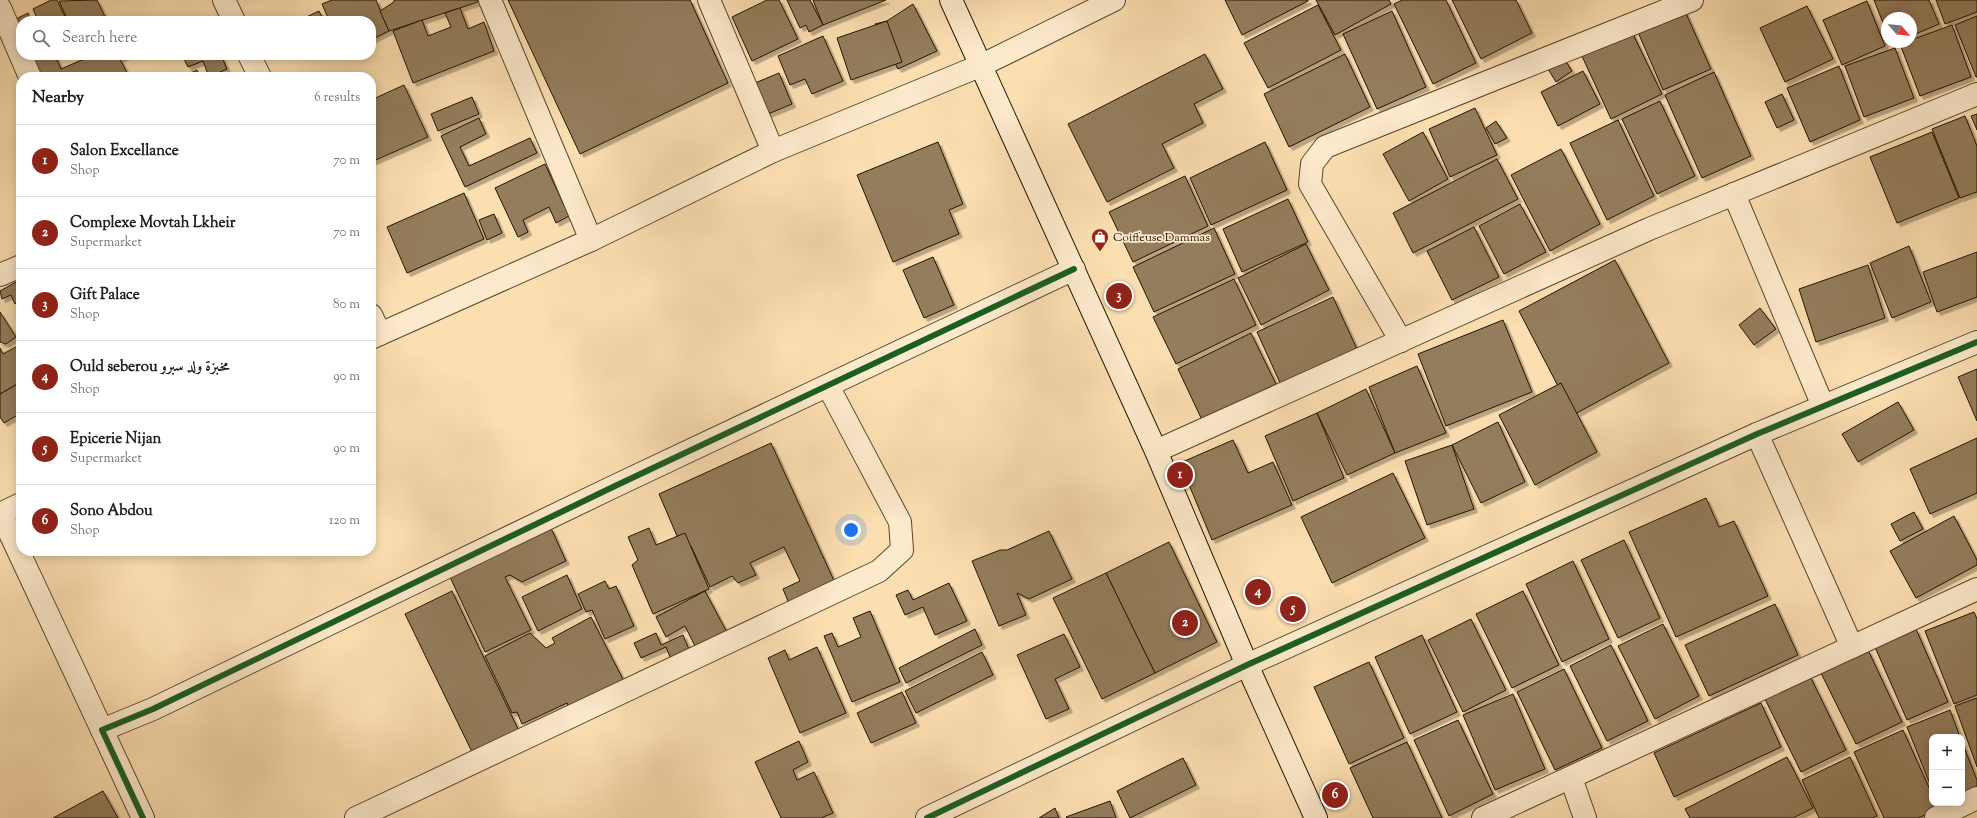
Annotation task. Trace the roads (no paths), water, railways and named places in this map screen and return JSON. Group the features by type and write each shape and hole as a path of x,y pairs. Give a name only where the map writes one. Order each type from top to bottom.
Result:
{"street":[{"path":"224,0 232,16"},
{"path":"490,0 591,240"},
{"path":"709,0 773,151"},
{"path":"951,0 982,65 1156,451 1247,665 1316,818"},
{"path":"376,336 591,240 773,151 982,65 1114,0"},
{"path":"1401,341 1310,184 1312,164 1325,147 1692,0"},
{"path":"0,8 16,45"},
{"path":"23,60 28,72"},
{"path":"252,60 258,72"},
{"path":"1156,451 1649,229 1977,94"},
{"path":"1734,194 1823,406"},
{"path":"0,275 16,268"},
{"path":"102,730 153,709 615,486 1074,269"},
{"path":"927,818 1247,665 1757,434 1977,342"},
{"path":"356,818 878,571 902,550 900,522 828,386"},
{"path":"1757,434 1852,647"},
{"path":"16,506 0,514 16,548"},
{"path":"20,556 143,818"},
{"path":"1483,818 1977,589"},
{"path":"1571,778 1585,818"},
{"path":"1936,818 1977,798"}],"place":[{"name":"Coiffeuse Dammas","path":"1100,252"},
{"name":"Gift Palace","path":"1119,296"},
{"name":"Salon Excellance","path":"1180,475"},
{"name":"Ould seberou مخبزة ولد سبرو","path":"1258,592"},
{"name":"Epicerie Nijan","path":"1293,609"},
{"name":"Complexe Movtah Lkheir","path":"1185,623"},
{"name":"Sono Abdou","path":"1335,795"}]}
